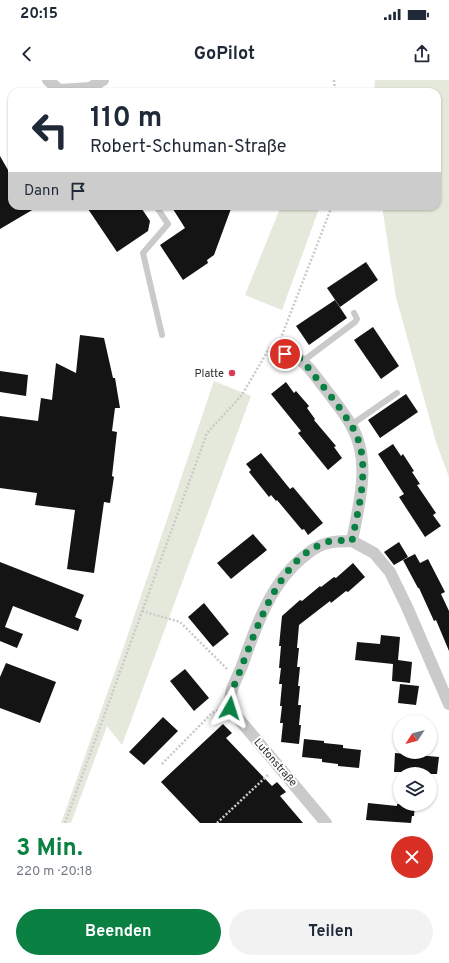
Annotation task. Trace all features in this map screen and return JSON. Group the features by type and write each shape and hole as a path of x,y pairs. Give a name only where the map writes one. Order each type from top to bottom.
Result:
{"street":[{"path":"48,80 57,88"},
{"path":"90,88 103,80"},
{"path":"285,354 298,357 303,361 351,425 359,443 363,471 352,541"},
{"path":"230,705 229,697 259,620 275,591 294,566 310,551 325,543 338,540 352,541 374,553 390,572 407,607 449,704"},
{"name":"Lutonstraße","path":"230,705 236,716 326,823"}],"lane":[{"path":"159,210 168,224 143,252 162,335"},
{"path":"303,361 356,322 357,319 354,313"},
{"path":"351,425 397,392"}],"path":[{"path":"65,823 207,433 242,395 270,347 277,349 330,210"},
{"path":"142,611 180,622 237,678"},
{"path":"162,764 212,713 230,705"},
{"path":"217,823 278,765"}],"shaded area":[{"path":"375,80 449,80 449,477 436,442 396,297 383,210 441,210 441,88 374,88"},
{"path":"279,210 319,210 282,310 245,295"},
{"path":"214,381 251,396 122,745 107,726 71,823 61,823 124,646"}],"building":[{"path":"0,156 8,170 8,210 32,210 0,229"},
{"path":"89,210 143,210 150,221 148,231 117,252"},
{"path":"174,210 231,210 214,255 207,260 208,263 183,280 160,245 185,228"},
{"path":"366,262 378,280 340,307 327,288"},
{"path":"335,300 347,318 309,345 296,326"},
{"path":"373,327 399,366 381,379 354,340"},
{"path":"80,335 104,338 113,378 115,378 120,408 115,408 112,431 117,432 112,476 114,477 110,503 104,502 94,573 67,569 75,510 35,505 37,493 0,488 0,416 38,421 41,398 52,400 56,363 76,373"},
{"path":"0,371 28,375 26,396 0,392"},
{"path":"286,382 294,393 296,391 309,406 307,408 315,419 314,420 336,446 334,447 342,458 328,470 298,433 301,431 271,394"},
{"path":"406,394 418,412 380,438 368,420"},
{"path":"393,444 401,456 403,454 414,471 412,472 420,484 417,485 436,513 433,515 441,526 425,537 399,497 404,494 378,454"},
{"path":"261,453 290,489 293,487 323,523 308,535 277,500 276,501 271,495 269,497 249,472 251,470 246,464"},
{"path":"253,534 267,550 231,579 217,563"},
{"path":"399,542 408,557 394,565 384,552"},
{"path":"415,554 420,563 428,559 445,592 441,594 449,611 449,651 436,620 434,621 419,588 403,560"},
{"path":"0,562 84,595 75,617 82,620 78,631 13,606 5,627 23,634 17,648 0,641"},
{"path":"353,563 365,577 348,592 346,591 331,603 330,601 299,625 297,667 300,667 298,705 301,705 299,725 301,725 299,744 281,742 283,723 280,723 282,684 279,684 281,646 279,646 282,616 300,600 302,601 334,577 336,578"},
{"path":"204,603 229,634 213,647 188,617"},
{"path":"381,635 400,637 398,660 412,662 410,683 392,681 393,664 355,660 357,642 380,644"},
{"path":"6,663 56,682 40,723 0,708 0,677"},
{"path":"185,669 209,698 194,711 170,681"},
{"path":"400,684 419,686 416,705 398,703"},
{"path":"163,717 178,731 144,765 129,752"},
{"path":"223,724 232,733 226,738 272,786 277,782 286,792 280,796 303,823 200,823 161,782"},
{"path":"304,739 324,741 324,743 343,745 343,748 361,750 359,768 338,766 338,764 322,762 322,759 302,757"},
{"path":"437,757 439,757 437,774 437,767 394,767 395,759 437,759"},
{"path":"368,803 393,806 393,811 414,811 411,823 366,820"}],"place":[{"name":"Platte","path":"232,373"}],"route":[{"path":"230,708 229,697 259,620 275,591 300,559 310,551 325,543 338,540 352,541 360,500 363,471 362,460 359,443 351,425 343,412 303,361 298,357 285,354"}]}
